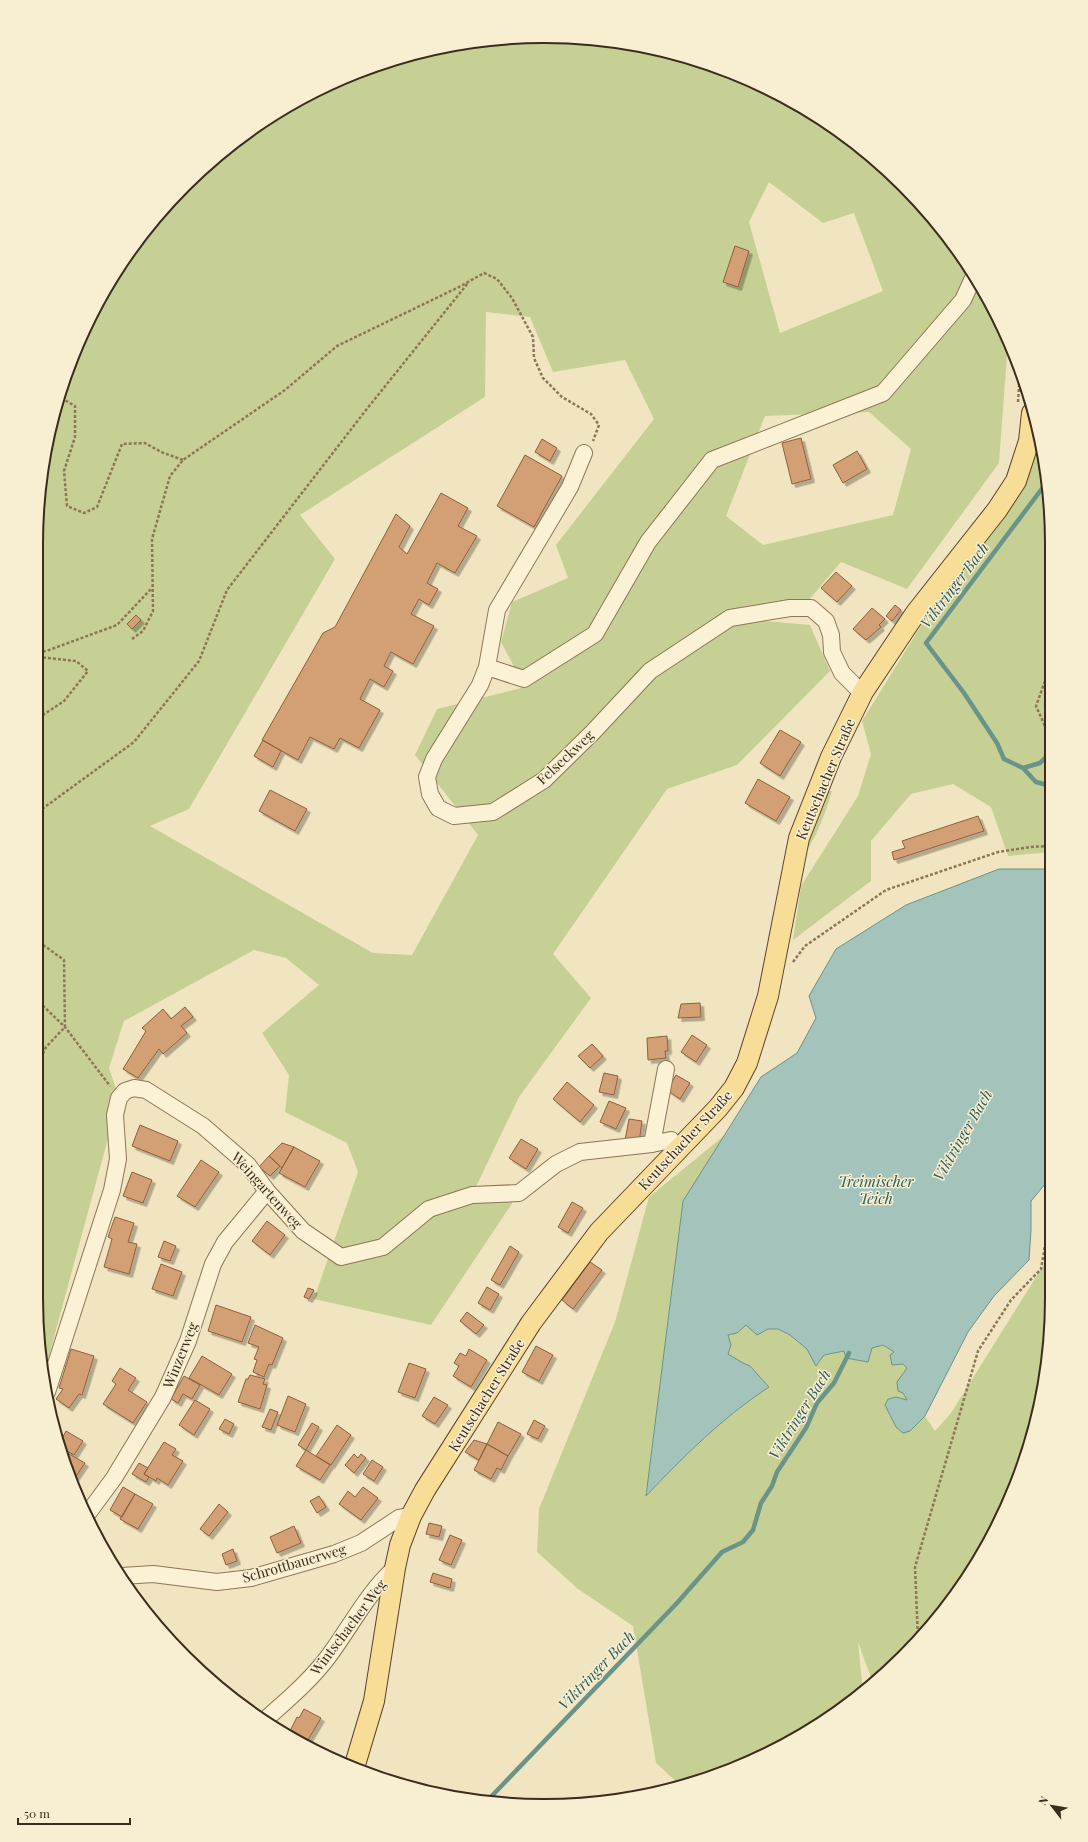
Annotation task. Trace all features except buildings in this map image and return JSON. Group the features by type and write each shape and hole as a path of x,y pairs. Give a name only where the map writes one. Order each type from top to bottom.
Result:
{"main road":[{"name":"Keutschacher Straße","path":"356,1762 374,1701 395,1568 402,1540 411,1516 425,1490 531,1323 599,1232 677,1148 718,1108 734,1088 747,1063 768,996 799,838 832,757 863,692 916,614 997,510 1016,481 1029,441 1031,426"}],"street":[{"path":"487,667 524,679 596,634 622,584 648,542 712,460 883,393 963,300 971,283"},
{"name":"Felseckweg","path":"584,452 570,487 497,610 487,667 480,684 434,759 426,776 430,794 438,808 454,816 493,812 544,780 593,732 650,671 730,618 790,608 811,608 826,621 831,635 832,652 842,673 863,692"},
{"path":"652,1144 666,1070"},
{"name":"Weingartenweg","path":"119,1098 125,1091 134,1088 146,1090 166,1101 203,1126 248,1165 303,1232 341,1257 383,1247 429,1208 472,1195 519,1193 556,1164 580,1152 652,1144 671,1140 677,1148"},
{"path":"50,1382 112,1190 118,1159 115,1115 119,1098"},
{"name":"Winzerweg","path":"90,1510 114,1478 163,1397 188,1341 213,1264 225,1242 268,1191"},
{"name":"Schrottbauerweg","path":"127,1576 153,1574 217,1582 251,1578 334,1554 361,1543 399,1518 411,1516"},
{"name":"Wintschacher Weg","path":"269,1717 313,1675 328,1657 382,1579 395,1568"}],"path":[{"path":"132,639 142,631 153,611 152,539 170,476 183,460 285,390 337,346 470,281 484,272 497,279 512,298 533,337 534,358 543,378 562,397 591,414 599,425 594,439 584,452"},
{"path":"43,808 134,742 199,661 228,590 366,410 470,281"},
{"path":"64,401 75,406 75,437 64,471 67,506 84,513 97,507 122,444 145,443 161,452 183,460"},
{"path":"43,652 117,625 152,589"},
{"path":"43,658 76,662 88,671 64,701 43,715"},
{"path":"1045,681 1036,706 1045,726"},
{"path":"791,965 804,946 886,890 998,852 1045,846"},
{"path":"43,945 64,960 65,1027 46,1047 43,1053"},
{"path":"43,1006 65,1027 119,1098"},
{"path":"918,1631 915,1567 978,1351 1011,1300 1041,1269 1045,1246"}],"green space":[{"path":"511,44 577,44 609,47 674,60 736,81 766,95 822,127 849,147 874,167 921,214 961,266 993,322 1007,353 999,463 907,589 841,562 808,601 732,618 810,625 830,671 737,765 667,789 553,954 591,998 519,1097 472,1195 519,1193 431,1325 314,1299 358,1172 347,1143 285,1112 289,1075 262,1033 319,985 286,958 254,950 124,1021 109,1068 119,1098 47,1363 43,1298 44,511 47,479 60,414 81,352 110,293 127,266 147,239 167,214 214,167 266,127 294,110 352,81 383,70 414,60 479,47","holes":["769,182 823,223 854,213 883,291 780,333 749,222","486,312 530,317 553,372 625,360 654,419 556,545 568,578 512,602 501,642 525,687 437,709 415,755 478,835 412,955 373,953 150,826 189,809 335,559 300,515 485,397","869,412 911,449 893,515 763,545 726,516 765,416"]},
{"path":"1035,446 1041,479 1045,544 1045,853 1008,856 991,807 953,784 911,794 871,841 871,881 793,940 801,886 858,796 871,754 862,721 924,621 972,556"},
{"path":"829,791 832,791 825,814 808,849 810,836"},
{"path":"725,1135 683,1201 646,1496 720,1424 769,1387 750,1366 728,1354 731,1345 728,1335 737,1333 746,1325 778,1329 790,1335 807,1349 824,1354 884,1345 894,1353 907,1368 903,1393 907,1400 910,1431 925,1416 935,1431 951,1413 1045,1263 1044,1331 1041,1363 1028,1428 1007,1490 993,1520 961,1576 921,1628 871,1677 858,1642 862,1684 822,1715 766,1747 736,1761 676,1781 656,1763 633,1626 578,1589 537,1552 539,1509 615,1322 649,1197"}],"water":[{"name":"Treimischer Teich","path":"999,869 1045,869 1045,1184 1031,1201 1029,1260 994,1296 968,1332 925,1416 910,1431 903,1433 896,1427 885,1405 888,1399 896,1397 907,1400 903,1393 898,1391 897,1382 907,1368 903,1364 892,1365 890,1355 894,1352 883,1345 872,1348 868,1362 846,1358 844,1351 824,1355 816,1366 807,1349 790,1335 778,1329 768,1329 757,1335 746,1325 737,1333 728,1335 731,1345 728,1354 750,1366 769,1387 736,1411 704,1438 646,1496 683,1201 761,1077 797,1053 816,1018 809,996 836,949 906,905"}],"waterway":[{"name":"Viktringer Bach","path":"1042,489 926,643 964,693 997,743 1004,759 1023,768 1036,782 1045,784"},
{"path":"1023,768 1040,763 1045,758"},
{"name":"Viktringer Bach","path":"492,1796 677,1603 722,1552 743,1542 753,1530 761,1503 772,1486 777,1472 806,1428 817,1403 834,1383 849,1353"}]}
